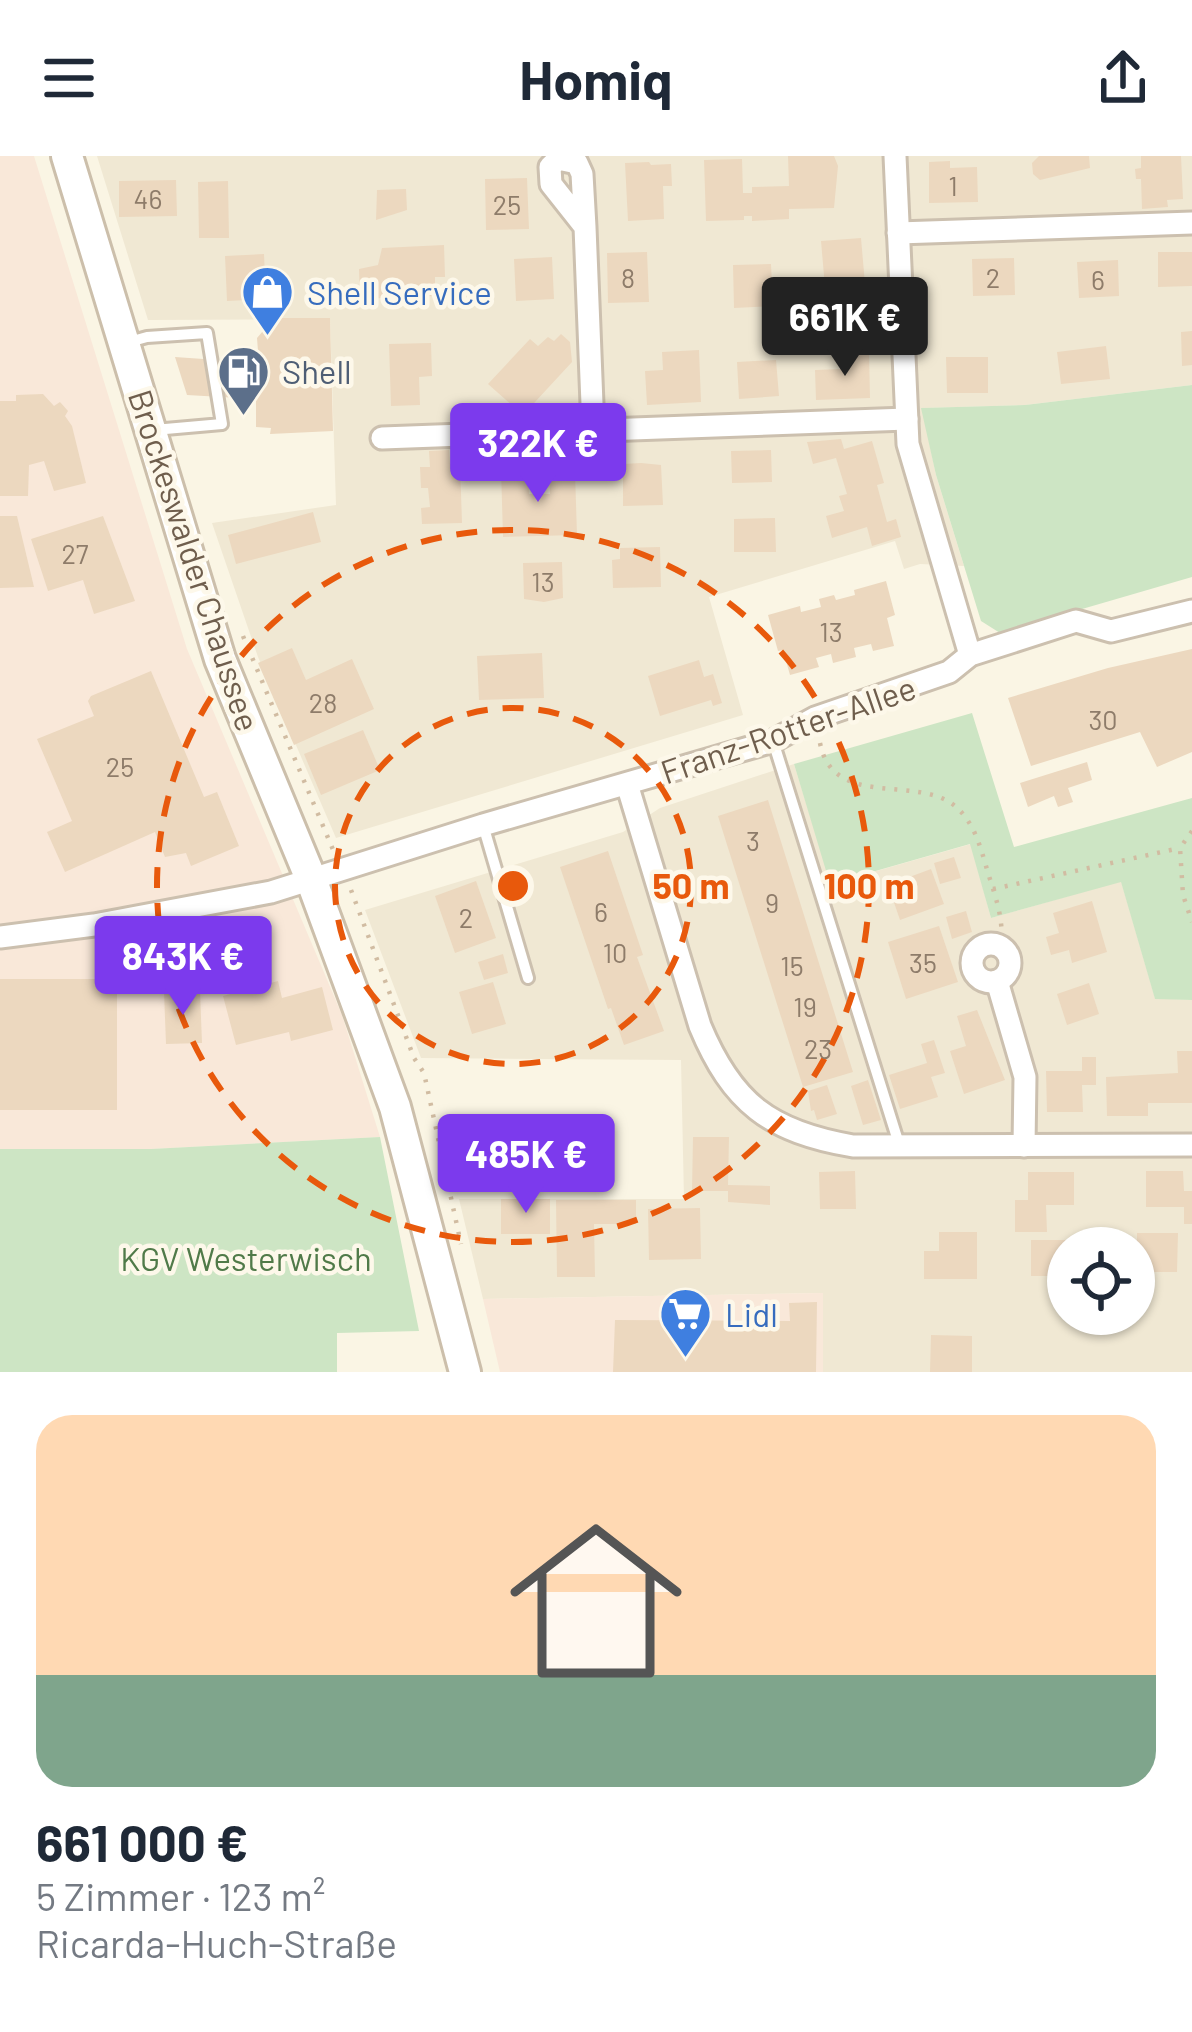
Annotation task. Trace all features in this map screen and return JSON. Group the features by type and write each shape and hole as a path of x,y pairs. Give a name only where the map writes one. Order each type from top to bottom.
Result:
{"street":[{"name":"Brockeswalder Chaussee","path":"67,156 220,659 311,879 395,1107 465,1372"},
{"path":"895,156 913,468 970,655"},
{"path":"898,233 1192,223"},
{"path":"585,227 593,429"},
{"path":"382,438 907,419"},
{"name":"Franz-Rotter-Allee","path":"0,937 193,908 311,879 773,741 815,718 949,672 970,655 1076,621 1111,631 1192,611"},
{"path":"627,784 715,1062 740,1098 771,1120 810,1139 853,1147 1192,1145"},
{"path":"982,946 1001,946 1009,956 1010,968 997,981 979,977 972,960 982,946"},
{"path":"997,981 1025,1077 1024,1146"}],"lane":[{"path":"124,344 147,337 207,333 222,424 151,430"},
{"path":"773,741 900,1146"},
{"path":"483,825 528,978"}],"path":[{"path":"238,624 424,1073 463,1251"},
{"path":"828,764 853,782 880,790 927,793 956,807 977,837 1004,925 1001,946"},
{"path":"1192,831 1180,848 1183,895 1192,922"},
{"path":"993,889 1180,848"}],"shaded area":[{"path":"0,156 34,156 187,649 342,1015 380,1137 151,1149 0,1149"},
{"path":"97,156 1192,156 1192,385 1025,405 922,408 936,475 964,566 920,564 904,569 895,541 709,597 743,715 336,838 258,657 212,523 336,505 330,319 148,320"},
{"path":"794,764 831,884 971,844 991,918 1121,881 1155,998 1192,1000 1192,1372 823,1372 823,1293 483,1299 459,1199 684,1199 681,1060 421,1058 365,910 623,832 660,808"},
{"path":"823,1293 823,1372 500,1372 483,1299"}],"green space":[{"path":"1192,385 1192,577 1000,633 981,621 936,475 921,408 1025,405"},
{"path":"972,713 1014,847 1192,798 1192,1000 1155,999 1121,882 991,918 970,844 830,884 794,764"},
{"name":"KGV Westerwisch","path":"380,1137 419,1331 337,1333 337,1372 0,1372 0,1149 151,1149"}],"building":[{"path":"788,156 834,156 838,166 834,208 789,209 789,219 752,221 752,216 744,216 744,220 706,221 704,160 742,159 743,193 752,193 752,187 789,186"},
{"path":"1039,156 1089,156 1090,168 1040,180 1033,174 1032,163"},
{"path":"1141,156 1181,156 1183,199 1167,200 1168,207 1142,209 1141,179 1136,179 1135,169 1141,168"},
{"path":"950,161 950,168 977,167 978,202 929,203 929,162"},
{"path":"625,163 671,164 672,186 663,186 664,219 628,221"},
{"path":"527,178 529,229 486,230 485,179"},
{"path":"176,180 177,216 119,217 119,181"},
{"path":"228,181 229,238 199,238 198,182"},
{"path":"406,189 407,210 376,220 377,190"},
{"path":"861,238 865,284 825,287 821,241"},
{"path":"444,245 445,277 435,277 435,296 360,299 359,269 378,265 382,248"},
{"path":"647,252 649,302 608,303 607,253"},
{"path":"1158,252 1192,252 1192,286 1158,287"},
{"path":"264,254 266,299 227,301 225,256"},
{"path":"552,257 554,299 516,301 514,259"},
{"path":"1014,258 1015,295 973,296 972,259"},
{"path":"1118,260 1119,296 1079,298 1077,262"},
{"path":"771,264 773,306 734,308 733,265"},
{"path":"274,318 330,318 333,431 270,434 271,428 256,427 256,399 187,395 175,357 246,362 258,351 257,338"},
{"path":"1192,331 1192,365 1182,366 1181,332"},
{"path":"561,334 570,342 572,362 523,415 488,384 530,339 538,346"},
{"path":"431,343 432,376 419,377 420,405 391,406 389,344"},
{"path":"1106,346 1110,379 1061,384 1057,352"},
{"path":"699,350 701,402 647,405 645,371 663,370 662,352"},
{"path":"869,352 870,398 816,400 815,370 842,369 842,353"},
{"path":"946,357 988,357 988,393 947,393"},
{"path":"776,360 779,396 739,399 737,362"},
{"path":"43,394 54,406 60,402 68,411 65,416 72,426 86,483 54,491 44,461 29,465 28,496 0,496 0,401"},
{"path":"841,439 844,449 872,441 884,483 877,485 887,522 896,519 901,537 872,546 867,527 832,538 826,516 844,511 839,496 847,494 836,458 813,464 807,442"},
{"path":"449,450 450,464 460,463 462,523 422,524 421,508 430,507 428,488 421,488 420,467 430,467 429,451"},
{"path":"771,450 772,482 732,483 731,451"},
{"path":"623,464 661,465 663,505 623,506"},
{"path":"501,468 528,468 529,494 550,494 549,473 575,472 577,535 503,537"},
{"path":"313,512 321,542 236,564 228,535"},
{"path":"0,516 17,516 34,587 0,588"},
{"path":"103,516 135,601 94,614 83,580 48,591 31,539"},
{"path":"775,518 776,552 734,552 734,519"},
{"path":"660,547 661,587 613,588 612,560 620,559 620,548"},
{"path":"562,562 563,598 524,599 523,563"},
{"path":"886,581 895,615 887,618 894,646 873,651 871,644 854,648 856,657 833,663 831,654 816,658 819,667 790,675 768,615 800,606 801,612 821,607 819,599 855,595 854,590"},
{"path":"292,648 306,680 352,659 374,709 294,745 258,663"},
{"path":"1192,649 1192,752 1157,767 1140,732 1031,766 1008,698"},
{"path":"542,653 544,698 479,700 477,656"},
{"path":"699,660 704,677 713,674 722,703 713,706 711,700 660,716 648,676"},
{"path":"151,671 204,797 217,792 239,846 191,866 186,853 165,857 155,832 65,872 47,832 72,821 37,739 94,716 88,701 91,696"},
{"path":"363,730 380,770 321,795 304,754"},
{"path":"1087,762 1092,780 1068,788 1073,802 1058,807 1054,796 1028,807 1020,783"},
{"path":"768,800 853,1072 803,1087 718,816"},
{"path":"608,851 643,955 637,957 664,1031 624,1045 560,867"},
{"path":"954,857 961,878 940,884 934,863"},
{"path":"931,869 944,904 900,920 888,885"},
{"path":"476,881 496,938 455,953 435,896"},
{"path":"1092,901 1107,952 1072,963 1069,950 1051,955 1046,937 1059,933 1053,913"},
{"path":"966,911 972,932 952,939 946,917"},
{"path":"939,926 958,982 906,999 888,942"},
{"path":"503,954 508,973 484,980 478,962"},
{"path":"0,979 117,979 117,1110 0,1110"},
{"path":"278,981 282,998 322,987 333,1030 291,1041 289,1032 236,1045 223,996"},
{"path":"493,982 506,1024 472,1034 459,992"},
{"path":"1089,983 1099,1014 1067,1025 1057,994"},
{"path":"200,991 202,1043 166,1044 164,992"},
{"path":"977,1010 1005,1080 964,1094 950,1051 966,1046 957,1016"},
{"path":"934,1040 945,1073 931,1077 938,1097 900,1109 889,1075 927,1063 921,1044"},
{"path":"1177,1051 1192,1051 1192,1103 1148,1103 1148,1116 1107,1116 1106,1077 1178,1073"},
{"path":"1082,1057 1096,1057 1096,1085 1082,1085 1083,1112 1047,1112 1046,1071 1082,1071"},
{"path":"868,1080 881,1120 863,1125 851,1086"},
{"path":"827,1085 837,1114 817,1120 808,1091"},
{"path":"693,1137 729,1137 728,1185 770,1186 770,1205 728,1202 728,1191 692,1191"},
{"path":"855,1171 856,1209 820,1209 819,1172"},
{"path":"1146,1171 1183,1171 1184,1191 1192,1191 1192,1224 1184,1224 1184,1207 1146,1207"},
{"path":"1028,1172 1074,1172 1074,1205 1046,1205 1047,1232 1015,1232 1015,1200 1028,1200"},
{"path":"501,1199 550,1199 550,1234 501,1234"},
{"path":"556,1200 636,1200 636,1224 594,1224 595,1277 557,1277"},
{"path":"700,1208 701,1259 649,1260 648,1209"},
{"path":"939,1232 977,1232 977,1279 924,1279 924,1251 939,1251"},
{"path":"1155,1233 1178,1233 1177,1272 1155,1272"},
{"path":"1031,1240 1047,1240 1047,1276 1031,1276"},
{"path":"817,1302 816,1372 613,1372 615,1320 790,1321 789,1303"},
{"path":"931,1335 972,1336 972,1372 930,1372"}],"place":[{"name":"Shell Service","path":"268,338"},
{"name":"Shell","path":"243,417"},
{"name":"Lidl","path":"686,1360"}]}
